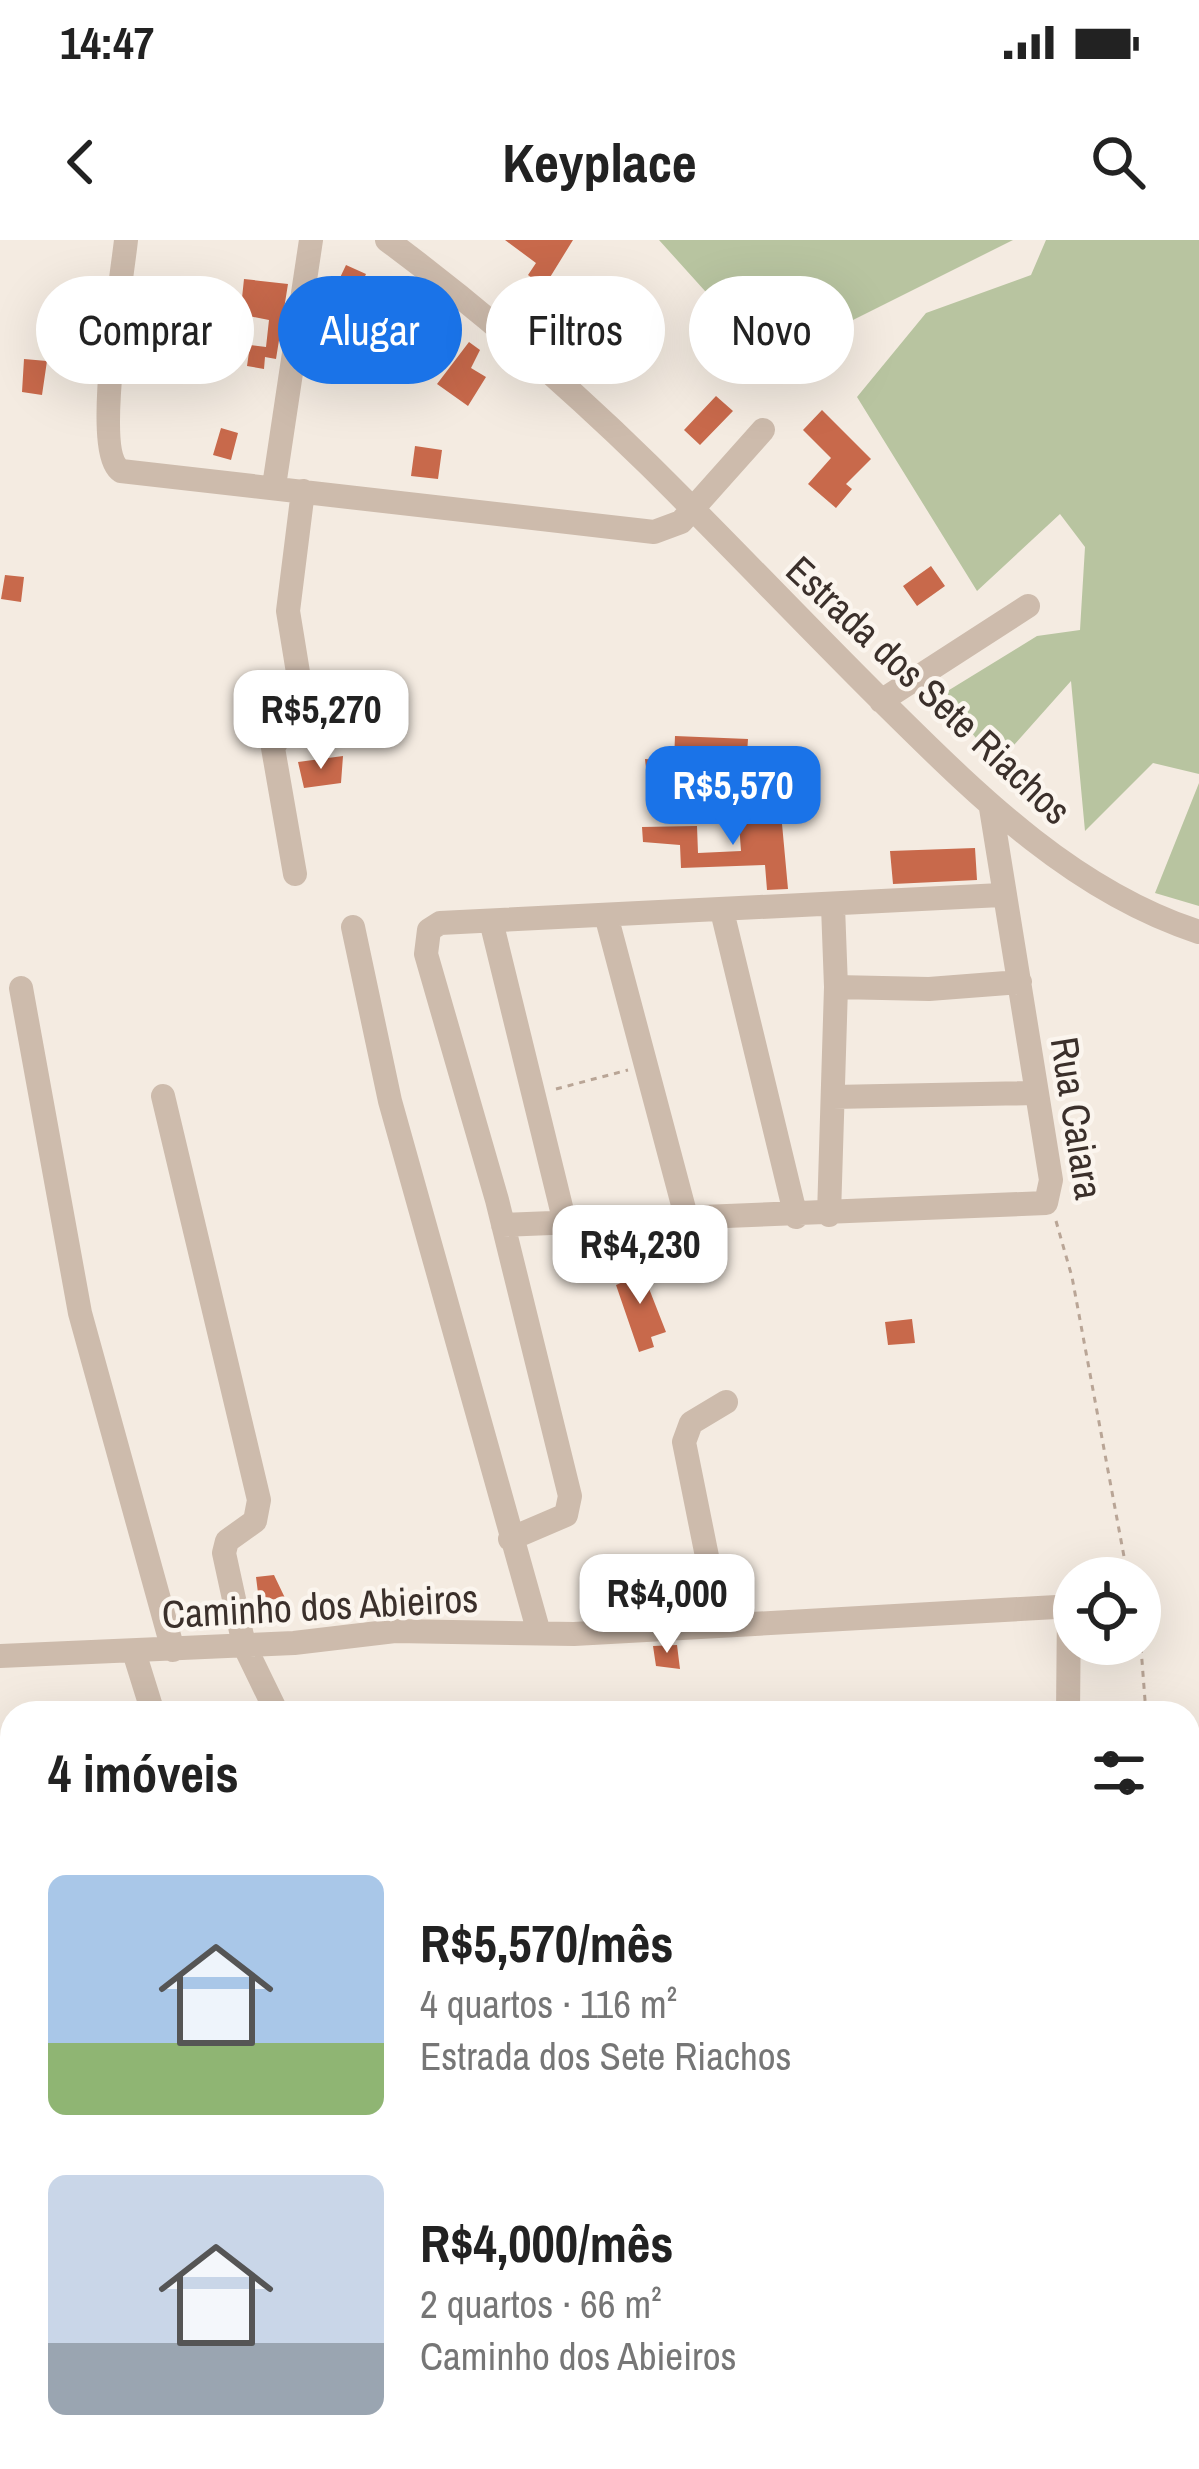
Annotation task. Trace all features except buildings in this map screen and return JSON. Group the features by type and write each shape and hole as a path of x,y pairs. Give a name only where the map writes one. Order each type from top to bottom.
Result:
{"street":[{"path":"126,240 108,417 110,464 137,475 274,486 641,532 675,527 763,430"},
{"path":"274,486 311,240"},
{"name":"Estrada dos Sete Riachos","path":"387,240 494,319 652,468 690,512 991,808 1094,883 1199,932"},
{"path":"295,874 273,748 302,698 288,611 303,491"},
{"path":"881,701 1028,606"},
{"name":"Rua Caiara","path":"991,808 1001,895 1020,982 1051,1180 1046,1203"},
{"path":"511,1539 562,1517 570,1504 503,1225 424,943 429,930 440,923 1001,895"},
{"path":"829,1215 836,987 833,906"},
{"path":"722,911 796,1217"},
{"path":"606,915 687,1220"},
{"path":"491,921 566,1223"},
{"path":"353,927 390,1101 539,1633"},
{"path":"836,987 1020,982"},
{"path":"21,988 80,1313 173,1650"},
{"path":"833,1097 1035,1093"},
{"path":"163,1096 259,1500 255,1521 224,1547 244,1645 271,1701"},
{"path":"503,1225 796,1217 1046,1203"},
{"path":"721,1626 684,1442 692,1423 726,1402"},
{"name":"Caminho dos Abieiros","path":"1,1652 134,1652 395,1630 539,1633 1053,1607"},
{"path":"134,1652 149,1701"},
{"path":"1069,1701 1070,1665"}],"path":[{"path":"534,1095 647,1065"},
{"name":"Rua Caiara","path":"1046,1203 1067,1256 1124,1557"},
{"path":"1142,1665 1144,1701"}],"green space":[{"path":"659,240 1013,240 854,320 854,276 691,276"},
{"path":"1046,240 1199,240 1199,774 1153,763 1085,831 1071,681 997,764 941,695 1037,636 1080,630 1085,547 1060,514 977,591 857,397 926,313 1031,275"},
{"path":"1199,783 1199,906 1155,893"}]}
